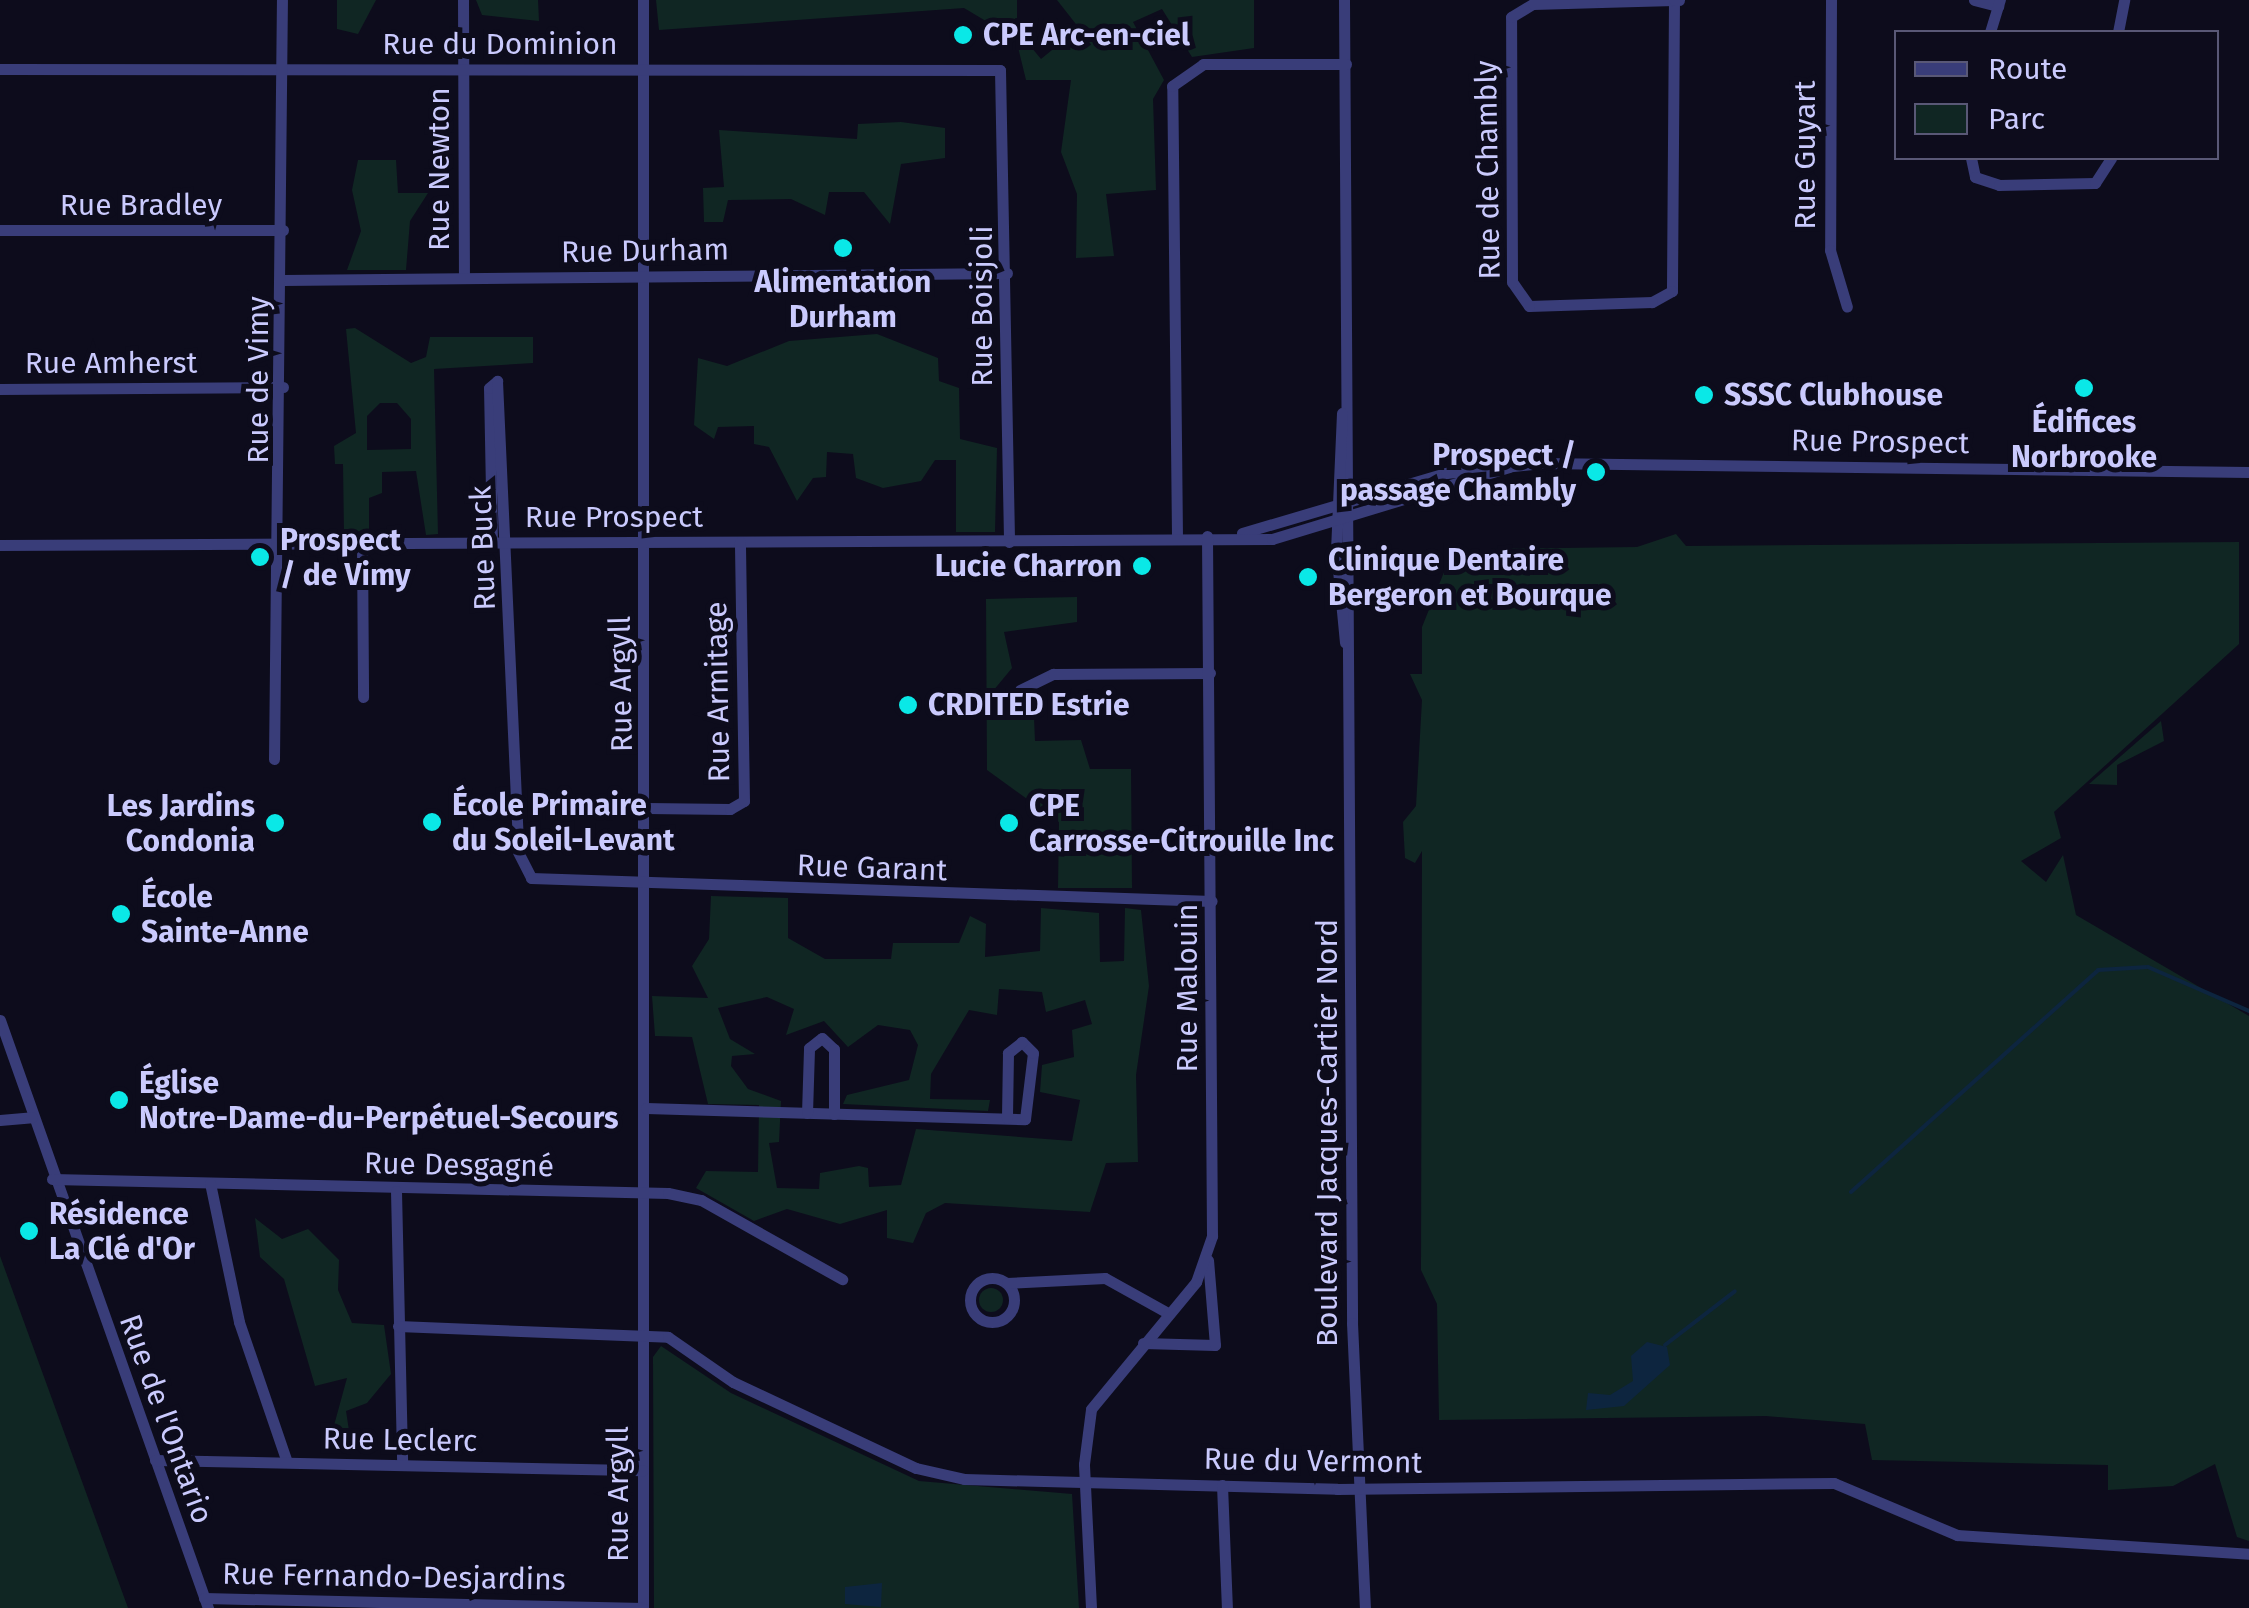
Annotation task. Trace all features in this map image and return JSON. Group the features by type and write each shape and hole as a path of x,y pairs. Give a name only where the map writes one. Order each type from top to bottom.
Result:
{"street":[{"name":"Rue de Vimy","path":"274,759 283,387 282,0"},
{"name":"Rue Newton","path":"463,0 464,278"},
{"name":"Rue Argyll","path":"643,0 648,886 642,1193 643,1608"},
{"name":"Boulevard Jacques-Cartier Nord","path":"1344,0 1345,384 1336,524 1348,658"},
{"name":"Rue de Chambly","path":"1677,0 1675,280 1652,302 1529,306 1515,292 1516,10 1677,0"},
{"name":"Rue Guyart","path":"1831,0 1830,264 1847,307"},
{"path":"1974,0 1999,3 1991,30"},
{"path":"2118,30 2124,0"},
{"path":"1177,537 1172,86 1203,64 1346,64"},
{"name":"Rue du Dominion","path":"0,69 1000,70"},
{"name":"Rue Boisjoli","path":"1000,70 1007,273 1009,542"},
{"path":"1971,160 1975,177 2094,183 2110,160"},
{"name":"Rue Bradley","path":"0,230 283,230"},
{"name":"Rue Durham","path":"283,280 1007,273"},
{"name":"Rue Buck","path":"492,542 490,388 497,381 518,852 531,878"},
{"name":"Boulevard Jacques-Cartier Nord","path":"1345,384 1353,518 1348,658 1359,1488 1365,1608"},
{"name":"Rue Amherst","path":"0,389 283,387"},
{"name":"Rue Prospect","path":"0,545 1009,542 1228,535 1286,537 1509,467"},
{"name":"Rue Prospect","path":"1228,535 1446,474 1509,467 2249,472"},
{"name":"Rue Malouin","path":"1143,1343 1214,1345 1208,1260 1212,900 1208,536"},
{"name":"Rue Armitage","path":"647,808 730,809 744,801 740,542"},
{"path":"362,543 363,697"},
{"path":"1020,690 1054,674 1210,672"},
{"name":"Rue Garant","path":"531,878 648,886 1212,900"},
{"name":"Rue de l'Ontario","path":"0,1020 52,1179 206,1603"},
{"path":"808,1113 808,1048 822,1038 834,1049 834,1114"},
{"path":"646,1108 1007,1118 1032,1110 1033,1053 1022,1042 1008,1053 1007,1118"},
{"path":"0,1120 32,1117"},
{"name":"Rue Desgagné","path":"52,1179 396,1191 642,1193 702,1200 842,1278"},
{"path":"210,1183 222,1258 286,1462"},
{"path":"396,1191 402,1465"},
{"path":"1091,1608 1084,1482 1092,1409 1208,1260"},
{"path":"1007,1283 1004,1321 982,1324 979,1280 993,1272 1007,1283 1105,1278 1168,1313"},
{"name":"Rue du Vermont","path":"398,1326 642,1335 678,1340 734,1382 934,1474 1084,1482 1359,1488 1834,1483 1957,1535 2249,1554"},
{"name":"Rue Leclerc","path":"155,1460 643,1470"},
{"path":"1222,1485 1227,1608"},
{"name":"Rue Fernando-Desjardins","path":"206,1603 643,1608"}],"green space":[{"path":"337,0 376,0 358,34 337,29"},
{"path":"476,0 538,0 539,21 482,15"},
{"path":"656,0 1017,0 1017,30 1041,59 1079,28 1057,0 1254,0 1254,48 1192,57 1162,9 1133,22 1164,80 1153,99 1156,190 1106,194 1114,256 1076,258 1077,194 1061,152 1071,80 1026,80 1016,39 964,8 659,30"},
{"path":"901,122 945,128 945,158 901,164 890,224 864,192 829,192 825,215 791,199 728,200 723,222 704,222 703,188 724,187 719,130 857,139 858,124"},
{"path":"358,160 396,160 398,193 428,193 410,221 406,270 347,270 361,231 352,190"},
{"path":"355,328 411,363 426,357 430,337 533,337 533,363 434,369 438,534 426,535 416,471 382,472 382,493 369,498 369,533 344,534 343,464 335,464 334,446 356,433 346,329","holes":["380,403 397,403 411,419 411,449 367,450 367,416"]},
{"path":"877,334 938,358 939,381 959,388 960,439 997,448 995,532 956,532 956,460 935,460 921,481 883,488 856,478 853,454 827,452 826,477 813,478 797,501 769,447 754,444 754,426 718,427 714,439 694,425 698,358 727,366 789,341"},
{"path":"1676,534 1686,546 2239,542 2239,644 2054,812 2061,838 2021,861 2046,882 2063,855 2076,915 2249,1016 2249,1541 2237,1537 2215,1464 2173,1486 2108,1490 2108,1465 1872,1460 1865,1424 1766,1416 1439,1420 1437,1304 1421,1270 1422,851 1415,863 1405,858 1403,822 1416,806 1422,700 1410,674 1422,674 1422,627 1452,552 1457,567 1489,549 1637,547"},
{"path":"1077,597 1077,622 1004,632 1012,668 993,691 995,706 1034,717 1035,741 1081,740 1090,769 1131,769 1132,888 1058,888 1059,822 987,770 986,599"},
{"path":"2161,721 2164,741 2117,765 2117,785 2089,784"},
{"path":"711,896 788,898 788,938 825,959 891,959 893,943 959,943 970,916 986,924 985,957 1040,951 1041,908 1099,913 1100,962 1124,961 1125,908 1141,910 1149,986 1136,1075 1138,1162 1106,1163 1090,1212 945,1203 926,1213 913,1243 887,1238 887,1210 840,1224 787,1209 754,1221 696,1188 706,1171 758,1172 759,1105 708,1104 692,1037 655,1036 652,996 708,998 692,966 709,939","holes":["999,989 1042,992 1046,1012 1085,1000 1092,1024 1072,1030 1074,1057 1042,1065 1040,1092 1080,1100 1072,1141 916,1129 901,1185 869,1187 868,1168 859,1166 820,1173 819,1189 777,1188 769,1143 779,1142 781,1101 748,1089 731,1066 732,1056 755,1054 730,1039 718,1008 767,997 794,1009 786,1035 824,1021 848,1047 878,1025 910,1030 918,1045 909,1080 847,1095 843,1104 988,1111 990,1100 930,1099 931,1074 969,1010 997,1015"]},
{"path":"255,1218 282,1239 308,1229 339,1260 338,1290 352,1323 384,1325 391,1374 367,1403 346,1411 352,1450 327,1451 347,1378 315,1386 284,1279 260,1257"},
{"path":"0,1256 128,1608 0,1608"},
{"path":"991,1288 1000,1291 1000,1309 991,1312 982,1309 979,1300 982,1291"},
{"path":"661,1346 731,1393 919,1481 1072,1494 1079,1608 654,1608 653,1357"}],"water":[{"path":"1647,1342 1667,1347 1670,1365 1624,1406 1586,1410 1588,1393 1610,1395 1633,1381 1631,1356"},
{"path":"882,1583 881,1607 845,1604 845,1587"}],"waterway":[{"path":"1851,1192 2098,970 2148,967 2249,1011"},
{"path":"1665,1345 1735,1291"}],"place":[{"name":"CPE Arc-en-ciel","path":"963,35"},
{"name":"Alimentation Durham","path":"843,248"},
{"name":"Édifices Norbrooke","path":"2084,388"},
{"name":"SSSC Clubhouse","path":"1704,395"},
{"name":"Prospect / passage Chambly","path":"1596,472"},
{"name":"Prospect / de Vimy","path":"260,557"},
{"name":"Lucie Charron","path":"1142,566"},
{"name":"Clinique Dentaire Bergeron et Bourque","path":"1308,577"},
{"name":"CRDITED Estrie","path":"908,705"},
{"name":"École Primaire du Soleil-Levant","path":"432,822"},
{"name":"Les Jardins Condonia","path":"275,823"},
{"name":"CPE Carrosse-Citrouille Inc","path":"1009,823"},
{"name":"École Sainte-Anne","path":"121,914"},
{"name":"Église Notre-Dame-du-Perpétuel-Secours","path":"119,1100"},
{"name":"Résidence La Clé d'Or","path":"29,1231"}]}
